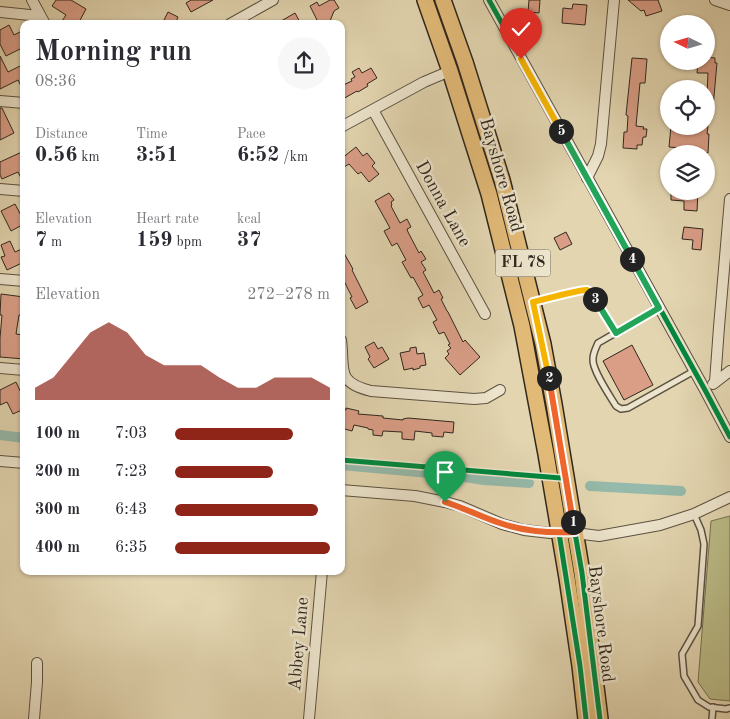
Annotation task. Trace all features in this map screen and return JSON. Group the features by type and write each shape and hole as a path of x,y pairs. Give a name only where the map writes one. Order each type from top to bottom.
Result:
{"main road":[{"name":"Bayshore Road","path":"425,0 489,194 522,326 559,533 580,666 586,719"},
{"name":"Bayshore Road","path":"443,0 465,62 502,180 543,344 583,582 600,719"}],"street":[{"path":"32,0 42,20"},
{"path":"237,20 274,0"},
{"path":"488,0 730,437"},
{"path":"587,178 598,156 601,144 614,0"},
{"path":"715,0 730,5"},
{"path":"0,12 42,20"},
{"path":"345,125 424,82 450,71"},
{"path":"0,100 20,102"},
{"name":"Donna Lane","path":"373,110 485,314"},
{"path":"0,189 20,192"},
{"path":"716,382 730,199"},
{"path":"0,279 20,281"},
{"path":"0,368 20,370"},
{"path":"705,390 730,371"},
{"path":"345,376 347,381 357,387 371,391 474,399 486,398 500,390"},
{"path":"0,461 20,463"},
{"path":"345,490 415,496 445,502 460,506 502,524 524,530 559,533 575,532 599,536 660,525 694,514 730,496"},
{"name":"Abbey Lane","path":"309,719 322,575"},
{"path":"34,719 37,663"}],"lane":[{"path":"533,302 587,290 592,293 616,333"},
{"path":"659,308 598,343 593,360 594,368 616,406 621,409 628,408 694,371"},
{"path":"694,514 701,530 704,544 698,626 682,654 684,676 698,700 709,707 730,708"},
{"path":"712,719 713,707"}],"green space":[{"path":"730,516 730,701 710,699 698,682 711,521"}],"building":[{"path":"56,0 71,0 86,9 80,20 63,20 66,15 52,6"},
{"path":"191,0 213,0 191,12 186,3"},
{"path":"334,0 339,8 334,11 330,20 317,20 310,6 317,2 319,6"},
{"path":"529,0 540,0 539,13 528,12"},
{"path":"628,0 658,0 662,11 646,16 644,10 641,11"},
{"path":"573,4 587,5 585,25 562,23 563,8 572,9"},
{"path":"168,12 178,17 177,20 164,20"},
{"path":"295,13 299,20 283,20"},
{"path":"9,25 14,35 20,32 20,49 6,56 0,44 0,30"},
{"path":"0,56 8,72 20,66 20,84 18,80 0,89"},
{"path":"632,58 647,59 645,83 640,83 636,126 647,129 642,145 637,145 637,149 623,148 624,132 627,132 628,116 626,115"},
{"path":"715,63 717,63 715,85 715,80 708,80 708,73 697,73 697,70 715,70"},
{"path":"359,68 362,73 371,68 377,78 367,84 368,86 345,98 345,84 355,77 352,72"},
{"path":"0,108 2,108 14,133 0,140"},
{"path":"670,135 709,135 708,145 669,145"},
{"path":"356,147 363,156 367,153 375,163 372,166 379,174 369,182 361,172 358,174 349,164 345,166 345,156"},
{"path":"20,153 20,176 18,172 2,179 0,175 0,162"},
{"path":"389,193 394,200 391,202 391,206 400,223 407,219 411,227 407,229 408,232 419,253 421,251 426,259 421,262 426,270 423,272 434,293 439,290 443,298 441,299 463,342 465,340 480,357 460,375 445,358 449,354 447,351 451,348 448,345 450,344 444,332 439,334 433,322 437,320 429,305 423,308 418,298 423,295 402,262 406,260 397,243 392,246 384,231 390,228 375,201"},
{"path":"671,200 698,200 697,211 684,210 684,201"},
{"path":"15,204 20,213 20,226 11,231 1,211"},
{"path":"684,227 703,229 701,250 692,249 693,240 682,239"},
{"path":"566,232 572,244 560,250 554,238"},
{"path":"10,241 15,252 20,250 20,264 7,270 1,257 5,256 1,245"},
{"path":"345,255 368,302 356,309 350,298 352,297 345,283"},
{"path":"1,294 20,296 20,315 16,334 20,334 20,359 0,357 2,315 0,315"},
{"path":"374,342 378,349 382,347 389,359 374,368 368,359 370,357 365,347"},
{"path":"632,345 653,385 624,400 603,361"},
{"path":"416,347 417,354 424,353 426,365 413,370 413,368 404,370 400,353 410,351 410,348"},
{"path":"16,382 20,390 20,411 13,414 7,402 0,405 0,390"},
{"path":"346,408 359,411 358,414 383,416 383,418 454,422 453,433 444,432 443,437 432,436 432,433 415,431 414,440 402,439 402,432 383,431 382,436 373,435 373,430 354,425 352,431 345,429"}],"waterway":[{"path":"0,435 20,438"},
{"path":"345,465 529,483"},
{"path":"590,486 681,491"}],"cycle path":[{"path":"489,0 730,437"},
{"path":"345,460 561,478"},
{"path":"559,533 580,666 586,719"},
{"path":"575,533 582,573 600,719"}],"route":[{"path":"445,502 460,506 502,524 524,530 550,533 575,532 554,404 533,302 587,290 592,293 616,333 659,308 521,59"}]}
